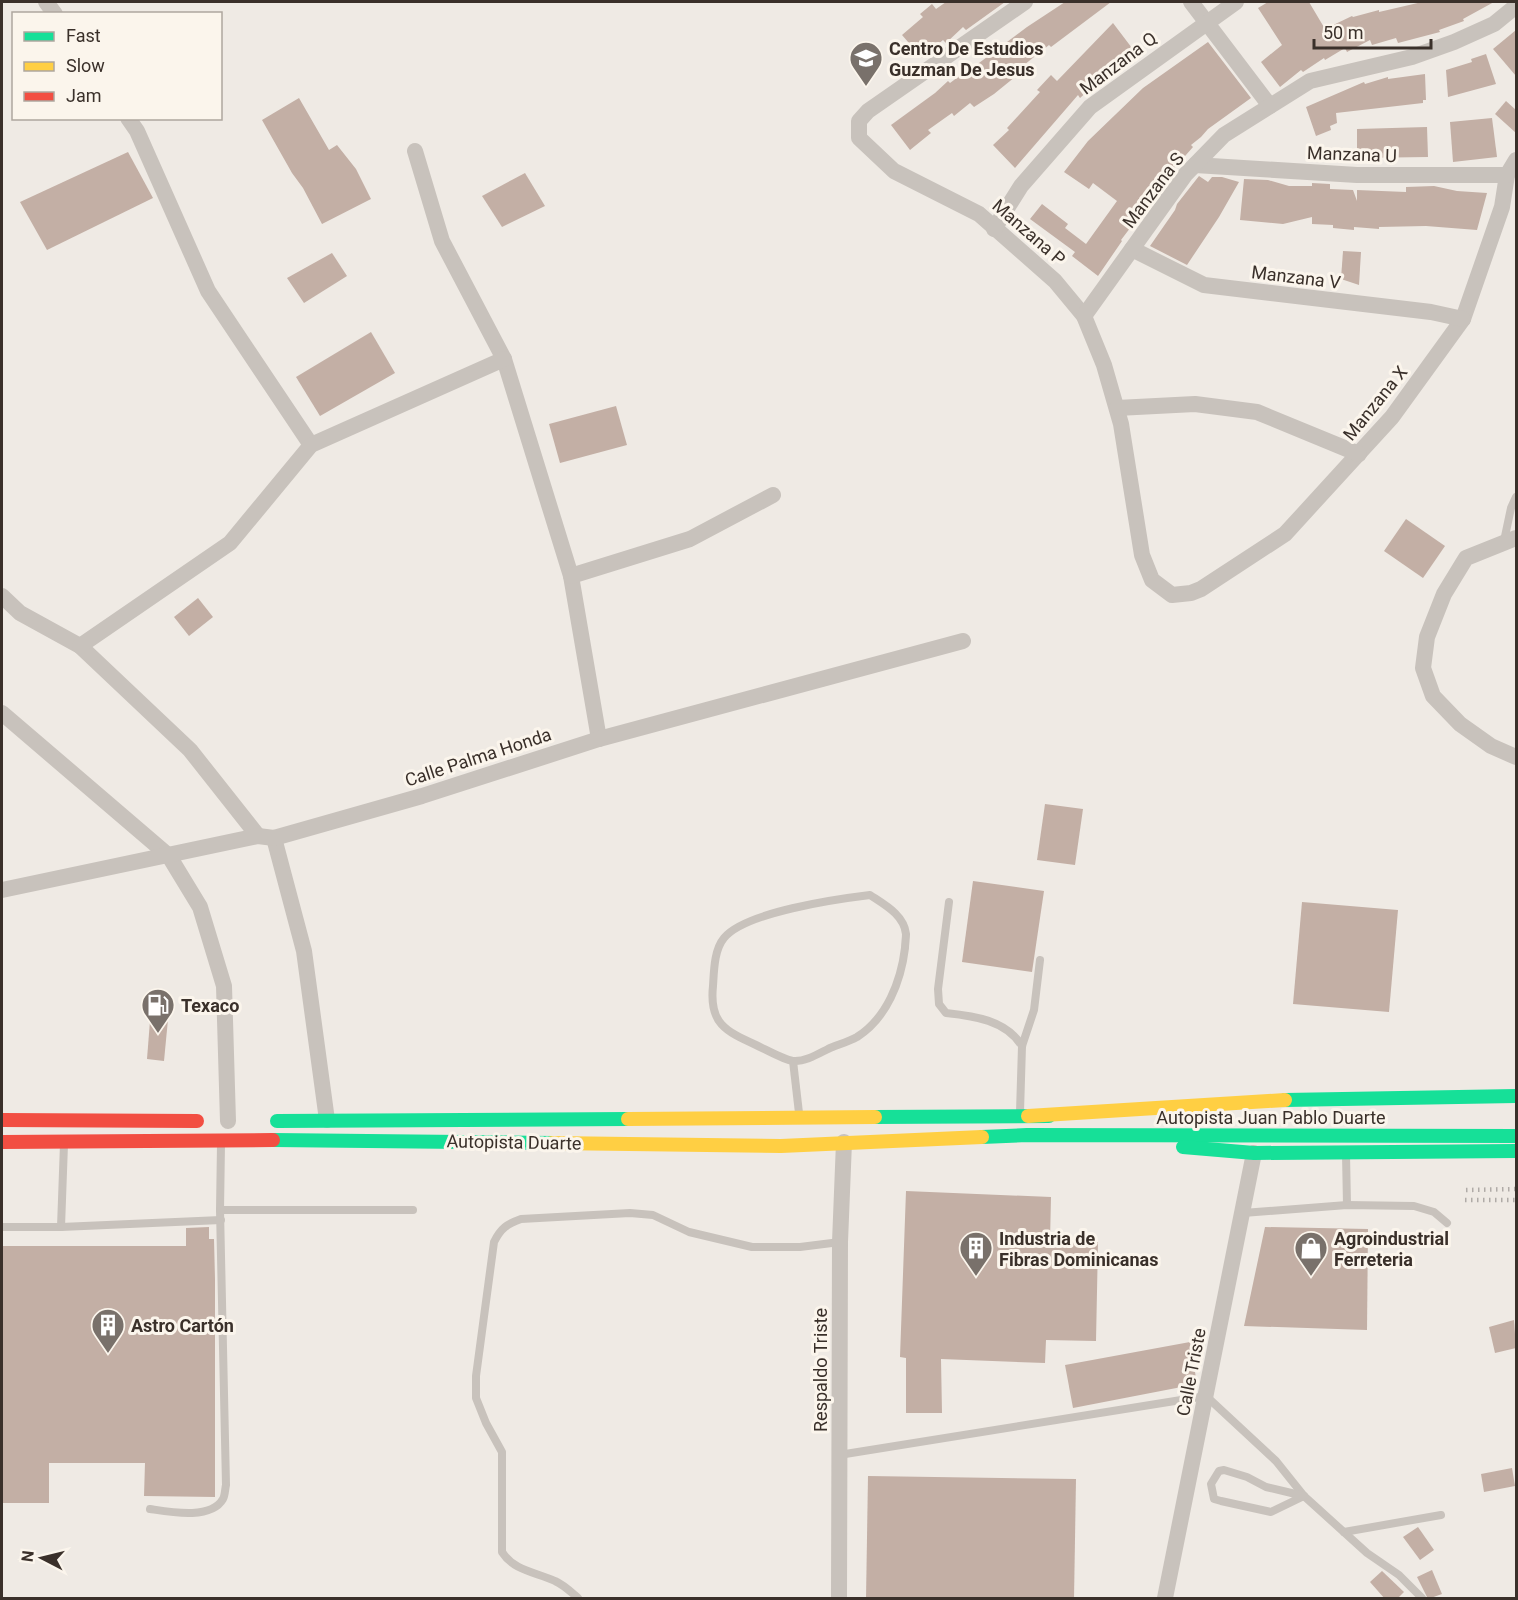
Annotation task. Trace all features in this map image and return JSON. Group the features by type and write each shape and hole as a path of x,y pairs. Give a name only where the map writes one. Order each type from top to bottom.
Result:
{"main road":[{"path":"1023,1116 1258,1101 1516,1096"},
{"name":"Autopista Duarte","path":"261,1121 1023,1116"},
{"name":"Autopista Juan Pablo Duarte","path":"1023,1116 1238,1117"},
{"path":"2,1120 233,1121"},
{"name":"Autopista Duarte","path":"2,1142 221,1140 781,1146 1027,1135"},
{"path":"1027,1135 1254,1152 1516,1151"},
{"name":"Autopista Juan Pablo Duarte","path":"1027,1135 1516,1136"}],"street":[{"name":"Manzana P","path":"1024,2 868,111 859,121 859,138 894,171 979,214 1055,280 1084,316 1104,365 1121,424 1142,555 1152,580 1172,595 1191,593"},
{"path":"1191,2 1270,106"},
{"name":"Manzana Q","path":"994,229 1021,186 1090,107 1236,2"},
{"name":"Manzana S","path":"1084,316 1185,175 1224,135 1310,81 1412,57 1454,42 1494,24 1516,6"},
{"path":"129,120 137,131 208,291 311,446"},
{"path":"415,151 442,241 504,359 571,576 599,739"},
{"path":"1512,178 1516,160"},
{"name":"Manzana U","path":"1195,165 1357,175 1512,178"},
{"name":"Manzana X","path":"1191,593 1201,589 1285,534 1392,417 1463,319 1512,178"},
{"name":"Manzana V","path":"1132,249 1204,285 1431,312 1463,319"},
{"path":"80,646 230,543 311,446 504,359"},
{"path":"1117,408 1195,404 1257,412 1359,454"},
{"path":"571,576 690,539 773,495"},
{"path":"1510,540 1466,558 1444,594 1427,637 1423,668 1433,696 1460,724 1491,746 1516,757"},
{"path":"2,596 20,613 80,646 190,750 266,837 304,951 327,1120"},
{"name":"Calle Palma Honda","path":"2,890 266,837 422,796 599,739 963,641"},
{"path":"2,713 170,856 200,907 224,986 233,1121"},
{"name":"Respaldo Triste","path":"839,1599 840,1242 843,1143"},
{"name":"Calle Triste","path":"1165,1599 1254,1152"}],"lane":[{"path":"1510,540 1511,508 1516,497"},
{"path":"870,895 890,908 900,919 906,934 902,967 895,989 887,1005 871,1025 857,1036 811,1057 793,1061 734,1035 721,1025 711,1003 718,951 724,938 740,926 792,908 870,895"},
{"path":"949,902 938,989 939,1004 946,1013 993,1022 1016,1036 1022,1046"},
{"path":"1023,1116 1022,1046 1034,1010 1040,960"},
{"path":"793,1061 800,1117"},
{"path":"150,1509 178,1514 198,1512 213,1509 224,1499 226,1485 220,1210 221,1140"},
{"path":"61,1227 64,1141"},
{"path":"1346,1152 1347,1205"},
{"path":"1243,1213 1347,1205 1414,1206 1434,1212 1447,1223"},
{"path":"220,1210 413,1210"},
{"path":"578,1599 555,1581 518,1568 507,1560 502,1552 502,1452 486,1423 477,1398 476,1376 494,1242 500,1230 508,1223 521,1219 630,1213 653,1215 689,1232 753,1247 800,1247 840,1242"},
{"path":"2,1227 61,1227 221,1220"},
{"path":"839,1455 1206,1396 1276,1461 1304,1496 1367,1553 1399,1575 1422,1599"},
{"path":"1224,1470 1247,1477 1266,1487 1304,1496 1271,1512 1215,1498 1211,1484 1219,1471 1224,1470"},
{"path":"1344,1532 1441,1515"}],"building":[{"path":"946,2 1005,2 966,30 963,27 946,43 943,40 922,58 902,35 923,17 920,14 932,4 936,9"},
{"path":"1065,2 1111,2 1051,47 1049,45 1024,65 1026,68 994,94 974,107 970,103 954,116 952,113 928,130 931,133 910,150 891,125 948,81 950,83 971,69"},
{"path":"1268,2 1309,2 1325,29 1352,16 1422,2 1494,2 1463,19 1464,21 1439,30 1440,32 1398,43 1396,38 1372,45 1370,40 1347,52 1345,48 1303,72 1301,70 1280,87 1261,62 1282,45 1258,8"},
{"path":"1113,23 1135,52 1080,98 1078,95 1015,168 993,145 1009,130 1007,128 1040,92 1037,90 1051,75 1057,81"},
{"path":"1516,30 1516,76 1493,49"},
{"path":"1208,42 1251,98 1208,129 1191,145 1193,147 1163,181 1165,182 1121,240 1098,276 1072,256 1075,252 1030,219 1042,204 1068,224 1065,228 1086,244 1117,201 1093,183 1089,189 1064,172 1088,141 1143,88"},
{"path":"1486,54 1496,84 1448,97 1446,70 1472,62 1471,59"},
{"path":"1425,74 1426,100 1423,100 1423,103 1336,113 1337,123 1330,126 1331,130 1316,136 1306,107 1364,82 1365,84 1388,77 1388,79"},
{"path":"299,98 329,150 337,145 356,169 371,199 322,224 262,120"},
{"path":"1506,101 1516,110 1516,133 1495,114"},
{"path":"1492,118 1497,157 1453,162 1450,122"},
{"path":"1427,127 1428,157 1357,158 1357,129"},
{"path":"128,152 153,198 47,250 20,202"},
{"path":"525,173 545,206 502,227 482,196"},
{"path":"1199,176 1208,182 1212,177 1222,177 1239,182 1187,265 1150,246 1177,204"},
{"path":"1244,179 1268,180 1289,186 1312,186 1312,183 1330,184 1330,189 1353,190 1357,201 1357,190 1406,192 1406,187 1434,186 1457,191 1487,193 1477,230 1426,226 1379,227 1379,229 1354,227 1354,230 1333,228 1333,225 1312,224 1312,217 1283,224 1240,220"},
{"path":"1343,251 1361,252 1359,285 1341,279"},
{"path":"332,253 347,276 304,303 287,278"},
{"path":"371,332 395,373 320,416 296,377"},
{"path":"616,406 627,445 560,463 549,424"},
{"path":"1406,519 1445,546 1423,578 1384,551"},
{"path":"198,598 213,617 189,636 174,617"},
{"path":"1045,804 1083,809 1075,865 1037,860"},
{"path":"973,881 1044,891 1032,972 962,962"},
{"path":"1302,902 1398,910 1389,1012 1293,1004"},
{"name":"Texaco","path":"151,1008 169,1009 164,1061 147,1059"},
{"name":"Industria de Fibras Dominicanas","path":"906,1191 1051,1197 1050,1241 1098,1242 1096,1341 1046,1340 1045,1363 941,1359 942,1413 906,1413 906,1358 900,1357"},
{"name":"Astro Cartón","path":"209,1227 209,1239 214,1239 215,1279 215,1497 144,1496 145,1463 49,1463 49,1503 2,1503 2,1246 186,1246 186,1228"},
{"name":"Agroindustrial Ferreteria","path":"1265,1227 1368,1229 1367,1330 1244,1326"},
{"path":"1514,1320 1516,1348 1495,1353 1489,1327"},
{"path":"1190,1342 1197,1384 1073,1408 1065,1365"},
{"path":"1512,1468 1515,1486 1484,1492 1481,1474"},
{"path":"868,1476 1076,1479 1074,1599 866,1599"},
{"path":"1418,1527 1434,1550 1420,1560 1403,1537"},
{"path":"1432,1570 1442,1594 1428,1599 1417,1577"},
{"path":"1382,1571 1404,1592 1397,1599 1385,1599 1370,1582"}],"railway":[{"path":"1466,1190 1516,1189"},
{"path":"1465,1200 1516,1200"}],"traffic: fast":[{"path":"1285,1100 1516,1096"},
{"path":"875,1117 1049,1116"},
{"path":"277,1121 628,1119"},
{"path":"982,1137 1027,1135 1516,1136"},
{"path":"273,1140 552,1143"},
{"path":"1183,1147 1254,1153 1516,1151"}],"traffic: slow":[{"path":"1028,1116 1285,1100"},
{"path":"628,1119 875,1117"},
{"path":"552,1143 781,1146 982,1137"}],"traffic: jam":[{"path":"2,1120 197,1121"},
{"path":"2,1142 273,1140"}],"place":[{"name":"Centro De Estudios Guzman De Jesus","path":"866,87"},
{"name":"Texaco","path":"158,1034"},
{"name":"Industria de Fibras Dominicanas","path":"976,1277"},
{"name":"Agroindustrial Ferreteria","path":"1311,1277"},
{"name":"Astro Cartón","path":"108,1354"}]}
